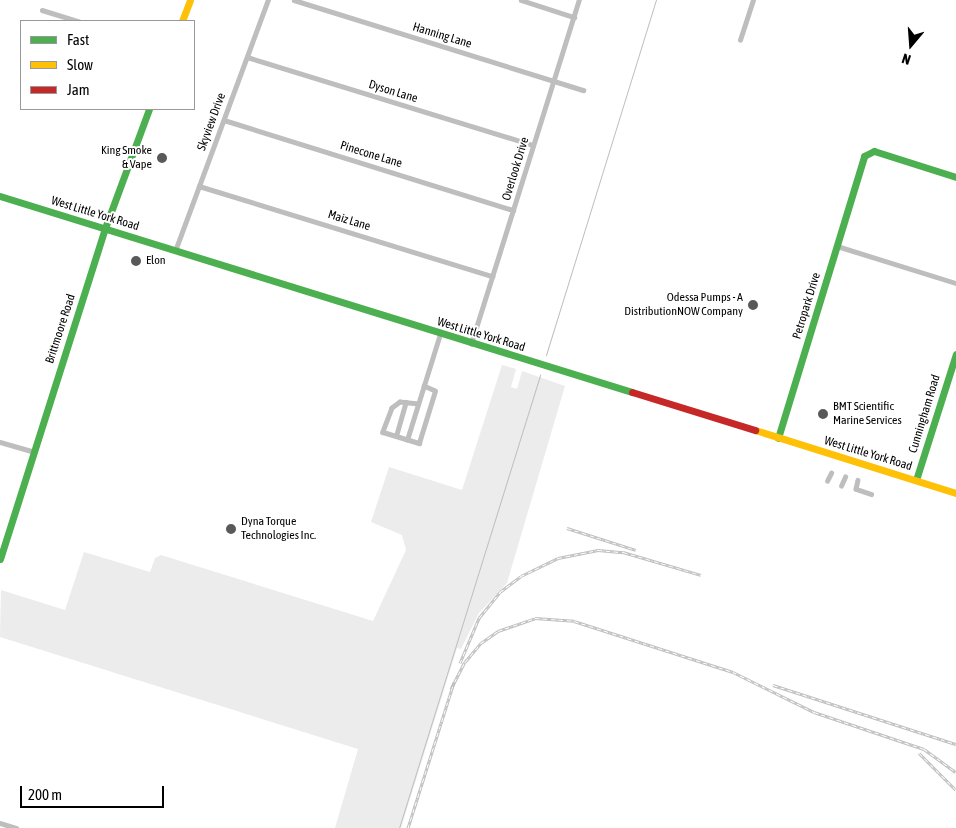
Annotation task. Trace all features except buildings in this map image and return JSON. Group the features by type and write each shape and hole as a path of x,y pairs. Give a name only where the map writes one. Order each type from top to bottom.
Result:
{"main road":[{"path":"182,20 190,0"},
{"name":"Brittmoore Road","path":"0,558 105,228 149,110"},
{"name":"Petropark Drive","path":"778,438 864,156 870,151 956,177"},
{"name":"West Little York Road","path":"0,196 471,344 956,492"},
{"name":"Cunningham Road","path":"916,480 956,354"}],"street":[{"name":"Skyview Drive","path":"175,251 268,0"},
{"name":"Hanning Lane","path":"294,0 583,90"},
{"path":"521,0 574,16"},
{"name":"Overlook Drive","path":"471,344 579,0"},
{"path":"740,40 753,0"},
{"path":"42,10 76,20"},
{"name":"Dyson Lane","path":"247,57 534,145"},
{"name":"Pinecone Lane","path":"224,120 513,210"},
{"name":"Maiz Lane","path":"200,186 492,276"},
{"path":"837,246 956,282"},
{"path":"407,440 440,334"},
{"path":"418,404 400,402 388,417 383,432 420,442 435,391 424,386"},
{"path":"396,436 406,402"},
{"path":"0,442 34,452"},
{"path":"827,481 831,473"},
{"path":"841,486 845,477"},
{"path":"858,480 856,489 871,494"},
{"path":"0,823 16,828"}],"shaded area":[{"path":"502,365 516,369 511,387 517,389 522,371 565,386 507,583 479,613 461,649 457,648 401,828 335,828 358,749 0,637 1,590 65,610 84,552 150,572 155,558 161,555 373,621 406,550 402,535 371,522 389,467 462,490"}],"waterway":[{"path":"546,355 656,0"},
{"path":"399,828 540,374"}],"railway":[{"path":"567,528 636,550"},
{"path":"460,663 479,618 500,592 521,576 558,558 598,550 623,552 701,575"},
{"path":"451,689 465,662 481,643 498,631 535,618 574,621 733,672 814,712 924,749 956,772"},
{"path":"408,828 454,682"},
{"path":"773,685 956,744"},
{"path":"919,753 956,790"}],"traffic: fast":[{"path":"0,559 105,228 149,110"},
{"path":"778,438 864,156 874,151 956,177"},
{"path":"0,196 632,392"},
{"path":"916,480 956,354"}],"traffic: slow":[{"path":"182,20 190,0"},
{"path":"755,430 956,493"}],"traffic: jam":[{"path":"632,392 755,430"}],"place":[{"name":"King Smoke & Vape","path":"162,158"},
{"name":"Elon","path":"136,261"},
{"name":"Odessa Pumps - A DistributionNOW Company","path":"753,305"},
{"name":"BMT Scientific Marine Services","path":"823,414"},
{"name":"Dyna Torque Technologies Inc.","path":"231,529"}]}
